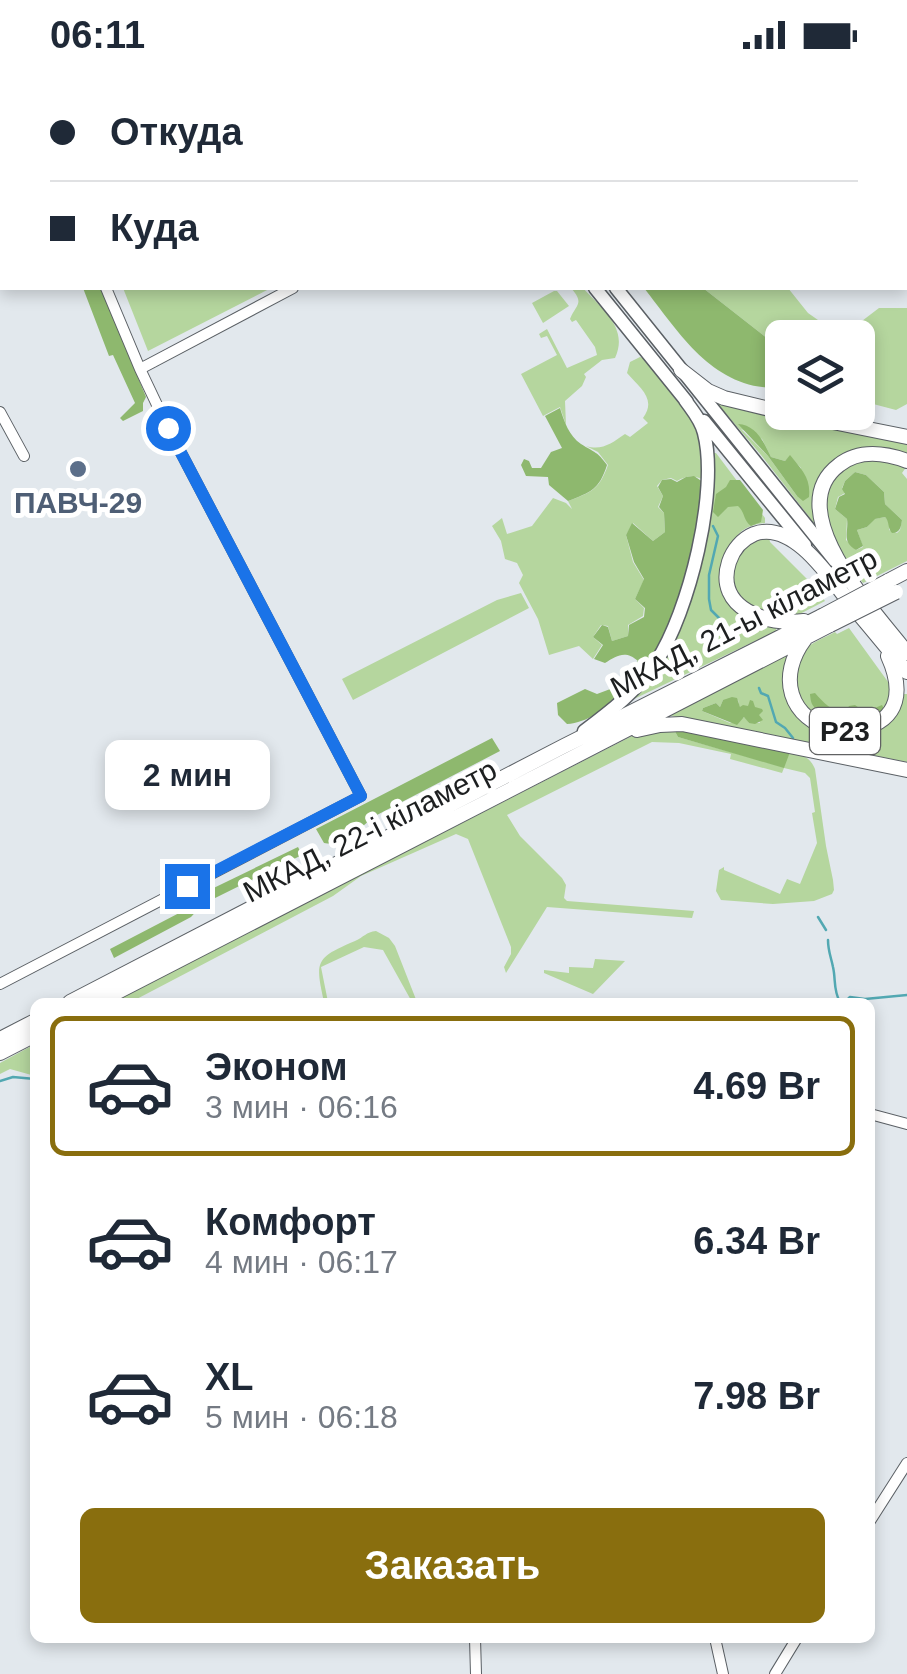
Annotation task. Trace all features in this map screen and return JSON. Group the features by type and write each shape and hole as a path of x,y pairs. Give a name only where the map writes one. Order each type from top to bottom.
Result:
{"highway":[{"name":"Р23","path":"680,370 708,391 765,408"},
{"name":"Р23","path":"872,430 907,437"},
{"name":"Р23","path":"807,636 791,662 789,675 792,696 805,713 844,732 879,722 893,708 897,698 894,670 846,582 830,544 820,503 828,477 836,467 858,456 880,454 907,461"},
{"name":"Р23","path":"822,620 786,624 761,618 735,600 726,580 733,554 744,540 756,534 778,534 846,582 907,640"},
{"name":"МКАД, 21-ы кіламетр","path":"608,734 902,579"},
{"name":"Р23","path":"877,613 907,652"},
{"name":"МКАД, 21-ы кіламетр","path":"608,734 807,636 822,620"},
{"name":"Р23","path":"879,637 907,672"},
{"name":"Р23","path":"608,734 671,723 907,770"},
{"name":"МКАД, 22-і кіламетр","path":"78,998 564,746 608,734"},
{"name":"МКАД, 22-і кіламетр","path":"106,998 608,734"},
{"path":"0,1039 30,1024"},
{"path":"0,1053 30,1038"}],"main road":[{"name":"Р23","path":"564,746 639,684 668,642 686,598 707,492 703,429 685,400 597,290"},
{"name":"Р23","path":"618,290 700,394 705,411 814,557"},
{"path":"685,400 700,394"},
{"name":"Р23","path":"685,400 705,411 750,452 846,582"}],"street":[{"path":"0,984 361,796 140,370 124,318 110,290"},
{"path":"140,370 289,290"},
{"path":"0,412 24,456"},
{"path":"875,1115 907,1124"},
{"path":"875,1513 907,1462"},
{"path":"475,1643 476,1674"},
{"path":"716,1643 723,1674"},
{"path":"775,1674 793,1643"}],"green space":[{"path":"84,290 102,290 146,397 143,411 123,421 120,418 135,403 113,355 109,356"},
{"path":"124,290 267,290 148,351"},
{"path":"573,290 585,290 605,311 619,337 615,358 602,360 584,374 582,386 565,401 566,425 560,407 543,416 521,374 557,355 547,336 541,338 539,334 547,329 567,368 597,355 576,320 570,319 577,307"},
{"path":"646,290 706,290 765,337 765,387 737,380 701,357"},
{"path":"706,290 790,290 818,320 765,320 765,337"},
{"path":"554,291 569,306 543,323 532,303"},
{"path":"879,308 907,308 907,404 896,410 875,404 875,320 863,320"},
{"path":"640,357 646,359 688,413 699,440 702,479 662,480 657,486 663,496 658,507 664,513 665,532 653,541 633,523 626,535 633,562 644,580 635,599 644,608 643,616 628,625 628,636 612,641 608,626 601,625 593,637 602,645 593,659 579,646 549,655 538,619 519,583 523,575 517,563 505,559 492,526 502,518 507,534 532,526 553,498 572,509 568,501 598,485 608,465 598,452 586,446 602,447 625,434 630,437 648,423 643,418 648,399 627,373 630,362"},
{"path":"717,403 765,415 765,430 839,430 907,443 907,456 835,460 818,491 817,527","holes":["741,429 762,439 771,457 785,461 790,456 801,468 797,496 768,456"]},
{"path":"560,408 573,437 607,465 593,489 568,501 549,485 548,477 526,476 521,465 524,459 532,468 541,468 551,452 562,448 545,416"},
{"path":"738,424 755,431 771,457 785,461 790,455 807,479 809,497 803,501 797,496"},
{"path":"711,453 716,453 765,518 765,523 743,530 732,544 724,586 776,627 776,631 634,699"},
{"path":"871,457 907,466 902,473 907,479 907,561 863,583 839,550 825,505 832,479 854,461","holes":["855,472 866,475 884,492 885,504 902,520 897,533 889,530 885,517 857,530 863,547 856,550 846,540 847,519 835,509 838,497 845,493 845,481"]},
{"path":"855,472 866,475 884,492 885,504 902,520 895,533 890,531 885,517 857,530 863,546 856,550 847,540 847,519 835,509 839,497 845,494 845,481"},
{"path":"694,476 703,482 698,516 684,586 668,631 643,671 615,699 589,718 567,724 558,715 557,703 585,689 597,694 613,688 638,661 625,655 605,663 594,659 603,645 593,637 602,625 608,627 612,641 628,636 629,625 644,617 645,608 635,599 644,579 626,535 632,523 653,541 665,532 664,513 659,507 663,496 658,487 662,480 677,482"},
{"path":"730,480 740,480 763,510 761,522 751,526 738,506 728,507 718,517 713,512 716,494"},
{"path":"769,537 825,601 794,617 766,615 737,596 732,581 736,558 749,542"},
{"path":"521,593 529,608 353,700 342,679 497,600"},
{"path":"849,628 891,686 893,698 874,718 854,724 823,719 801,699 795,685 795,670 805,650"},
{"path":"785,656 791,701 851,735 907,694 907,762 667,715","holes":["723,700 738,700 740,709 754,708 760,723 749,723 745,717 730,723 702,711 716,703 720,707"]},
{"path":"815,693 840,711 855,705 865,712 882,705 884,709 861,723 847,723 815,708 810,694"},
{"path":"737,698 740,707 753,701 755,707 762,709 759,715 763,720 755,724 744,717 737,725 702,711 716,703 720,707 723,700"},
{"path":"672,726 678,737 783,767 789,752 811,762 833,880 832,894 814,901 773,904 721,900 716,891 719,870 724,867 780,894 787,879 800,884 817,843 810,778 784,768 782,773 730,759 731,754 679,743 652,742 507,815 520,836 562,878 567,901 694,911 692,918 547,907 506,973 504,967 511,947 468,839 456,834 361,876 333,896 139,998 120,998 634,735"},
{"path":"672,726 790,752 784,768 678,737"},
{"path":"492,738 500,751 375,816 346,840 324,843 316,829"},
{"path":"298,847 302,855 203,904 191,917 114,958 110,949 183,911 195,897"},
{"path":"376,931 389,938 415,998 410,998 383,950 364,947 321,967 327,998 323,998 319,978 321,962"},
{"path":"595,959 625,961 593,994 544,973 569,973 569,967 593,968"},
{"path":"30,1047 30,1075 10,1069 0,1074 0,1063"}],"waterway":[{"path":"713,526 718,536 709,575 709,599 711,610 722,621 726,639"},
{"path":"759,688 768,696 776,722 793,738"},
{"path":"818,917 826,930"},
{"path":"828,940 839,998"},
{"path":"875,998 907,995"},
{"path":"849,998 858,998"},
{"path":"0,1081 30,1079"}],"place":[{"name":"ПАВЧ-29","path":"78,469"}],"route":[{"path":"168,428 361,796 187,886"}]}
